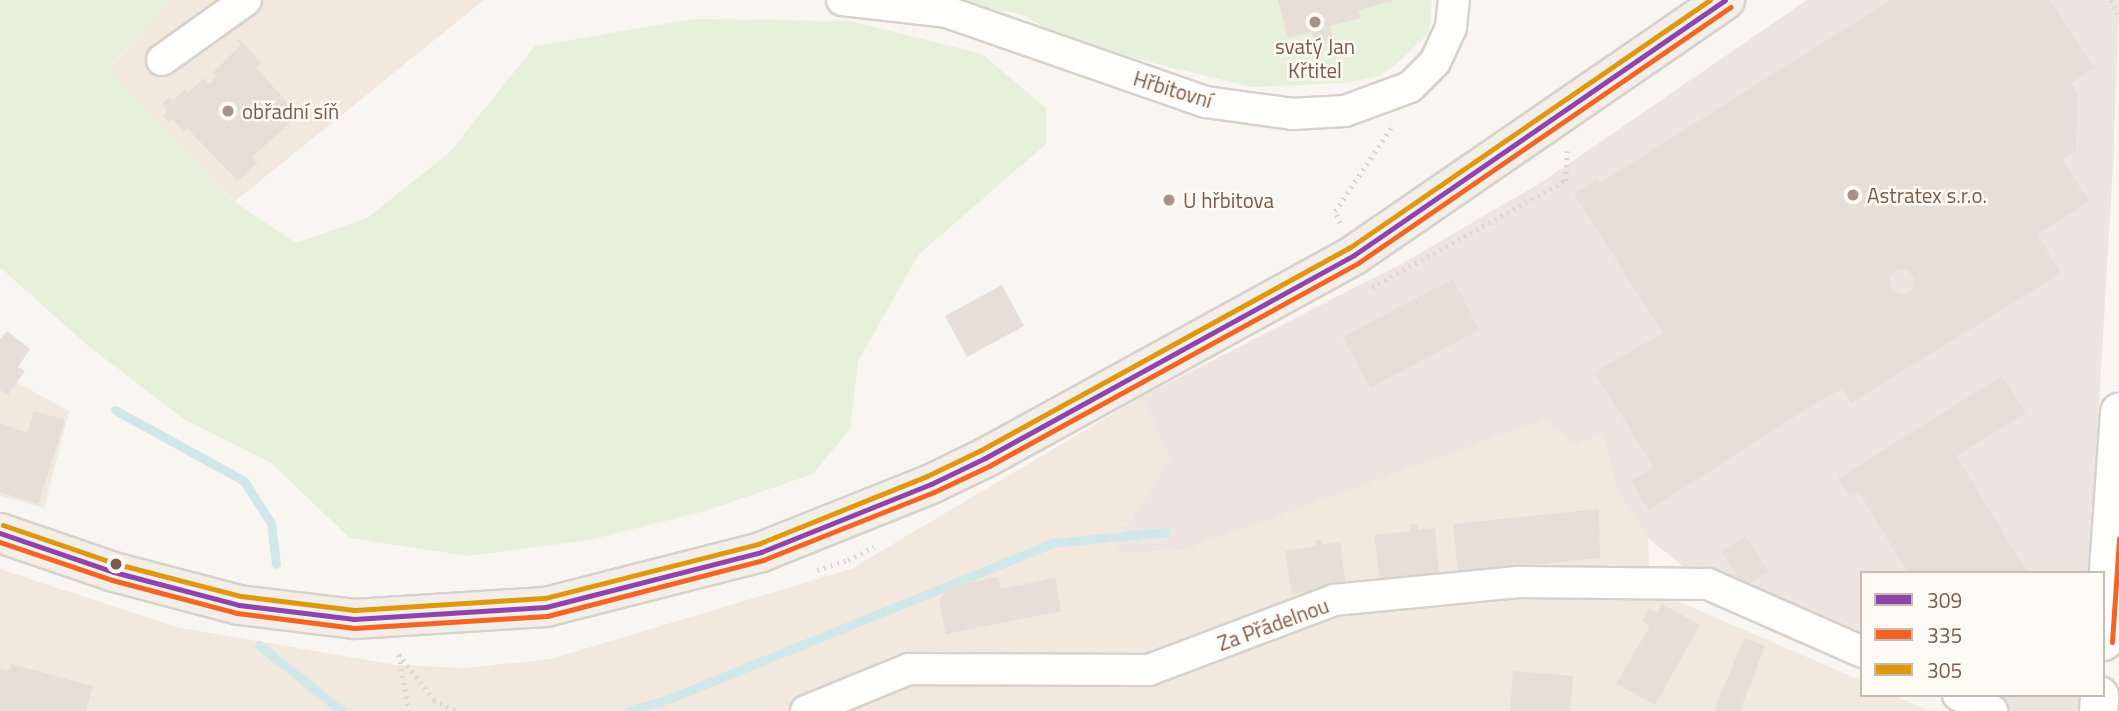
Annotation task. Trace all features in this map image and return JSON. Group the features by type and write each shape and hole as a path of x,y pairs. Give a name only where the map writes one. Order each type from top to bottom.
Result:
{"main road":[{"path":"1,535 114,572 239,605 354,619 546,607 761,552 931,484 985,458 1354,255 1725,0"}],"street":[{"path":"162,60 246,0"},
{"name":"Hřbitovní","path":"842,0 947,12 1206,102 1292,114 1345,111 1409,87 1435,62 1451,27 1454,0"},
{"path":"2105,612 2119,412"},
{"name":"Za Přádelnou","path":"806,711 909,669 1149,670 1334,600 1518,582 1708,584 1860,651"},
{"path":"1962,697 1993,711"}],"path":[{"path":"2111,0 2119,15"},
{"path":"1335,211 1405,111 1409,87"},
{"path":"409,711 399,654 434,700 457,711"}],"shaded area":[{"path":"172,0 484,0 234,202 108,69"},
{"path":"1807,0 2119,0 2113,165 2089,571 1860,571 1860,650 1695,576 1648,538 1618,493 1602,433 1575,446 1545,419 1188,548 1120,553 1116,542 1170,458 1141,397 1405,262 1542,182"},
{"path":"0,373 69,411 44,508 0,496"},
{"path":"1141,397 1170,458 1116,541 1373,479 1545,419 1575,446 1602,433 1618,493 1648,538 1650,589 1860,680 1860,697 1898,697 1930,711 0,711 0,569 176,627 396,665 465,668 551,659 851,569"},
{"path":"1973,697 2082,697 2081,711 2006,711"}],"green space":[{"path":"0,0 172,0 108,69 234,202 296,243 367,218 449,153 535,46 694,19 850,21 982,54 1046,108 1046,144 919,254 858,361 850,429 813,474 705,511 589,540 468,556 350,538 270,462 184,419 87,345 0,267"},
{"path":"943,0 1278,0 1312,32 1316,46 1334,41 1330,26 1360,18 1358,10 1395,0 1432,0 1429,33 1393,67 1376,77 1344,83 1252,87 1092,48 1066,39 1020,14"}],"building":[{"name":"svatý Jan Křtitel","path":"1278,0 1393,1 1358,10 1361,18 1330,26 1334,41 1316,46 1312,32 1288,38"},
{"path":"1891,0 2050,0 2094,68 2071,83 2077,93 2076,151 2062,159 2089,202 2037,234 2061,273 1851,403 1842,389 1819,401 1649,510 1631,481 1654,467 1594,372 1663,333 1574,194 1597,179 1600,183","holes":["1899,269 1909,271 1915,280 1913,290 1903,295 1894,292 1889,284 1891,274"]},
{"name":"obřadní síň","path":"240,39 261,63 256,68 291,106 290,123 252,157 257,163 238,181 187,128 184,131 172,119 168,122 163,116 167,113 163,103 169,97 173,101 185,89 188,93 203,78 209,84 217,77 213,72 241,45 237,41"},
{"path":"1453,279 1479,330 1370,388 1343,337"},
{"path":"1002,285 1024,326 967,357 945,316"},
{"path":"7,331 30,349 18,367 25,371 8,395 0,390 0,339"},
{"path":"2002,376 2026,413 1956,456 2027,571 1907,571 1859,492 1850,497 1839,478"},
{"path":"34,411 65,420 38,504 0,492 0,423 27,433"},
{"path":"1599,509 1600,558 1458,572 1453,524"},
{"path":"1417,524 1418,530 1435,528 1439,574 1380,580 1374,535 1410,531 1409,525"},
{"path":"1746,536 1768,571 1744,587 1722,551"},
{"path":"1321,539 1322,545 1340,542 1346,585 1292,594 1285,551 1316,546 1315,540"},
{"path":"997,577 1001,589 1055,578 1061,611 946,634 939,601 949,587"},
{"path":"1662,604 1700,625 1655,705 1616,684 1650,626 1642,621 1649,608 1657,613"},
{"path":"1744,638 1765,646 1740,711 1714,711"},
{"path":"11,664 93,686 86,711 0,711 0,668 9,670"},
{"path":"1513,671 1573,676 1570,711 1510,711"}],"waterway":[{"path":"115,410 244,481 271,523 276,564"},
{"path":"629,711 671,698 1052,543 1165,532"},
{"path":"259,645 342,711"}],"transit line":[{"name":"305","path":"3,525 117,564 241,596 354,610 545,598 758,544 927,476 981,450 1349,248 1710,0"},
{"name":"309","path":"0,533 114,572 239,605 354,619 546,607 761,552 931,484 985,458 1354,255 1725,0"},
{"name":"335","path":"0,542 112,580 237,613 354,628 547,616 763,560 934,492 989,466 1358,263 1730,7"},
{"name":"335","path":"2112,642 2119,538"}],"place":[{"name":"svatý Jan Křtitel","path":"1315,22"},
{"name":"obřadní síň","path":"228,111"},
{"name":"Astratex s.r.o.","path":"1853,195"},
{"name":"U hřbitova","path":"1169,200"}]}
